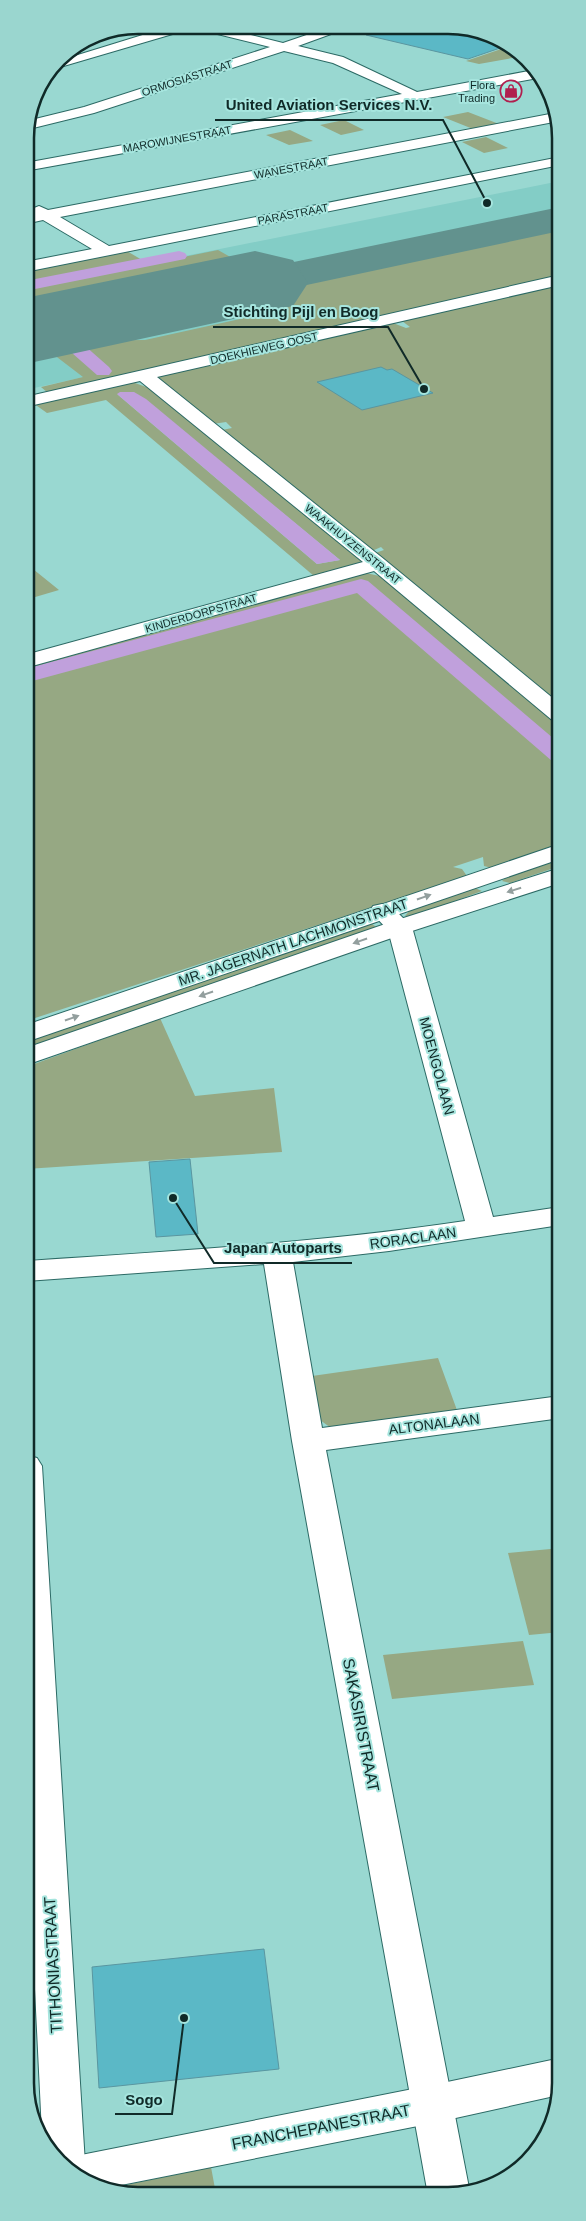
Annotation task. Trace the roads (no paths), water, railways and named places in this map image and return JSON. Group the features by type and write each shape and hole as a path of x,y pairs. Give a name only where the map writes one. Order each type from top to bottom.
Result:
{"street":[{"path":"65,63 160,34"},
{"path":"233,34 338,60 416,96"},
{"name":"ORMOSIASTRAAT","path":"35,124 88,110 323,34"},
{"path":"91,46 104,51"},
{"name":"MAROWIJNESTRAAT","path":"34,165 416,96 533,77"},
{"name":"WANESTRAAT","path":"34,217 550,118"},
{"name":"PARASTRAAT","path":"34,265 552,163"},
{"path":"34,208 107,251"},
{"name":"DOEKHIEWEG OOST","path":"34,400 552,282"},
{"name":"WAAKHUYZENSTRAAT","path":"143,375 378,564 552,708"},
{"name":"KINDERDORPSTRAAT","path":"34,660 378,564"},
{"name":"MR. JAGERNATH LACHMONSTRAAT","path":"34,1054 391,919 552,853"},
{"name":"MR. JAGERNATH LACHMONSTRAAT","path":"34,1031 391,919 552,877"},
{"name":"MOENGOLAAN","path":"391,919 481,1228"},
{"name":"RORACLAAN","path":"34,1270 277,1254 389,1242 552,1217"},
{"name":"SAKASIRISTRAAT","path":"277,1254 308,1441 448,2187"},
{"name":"ALTONALAAN","path":"308,1441 552,1409"},
{"name":"TITHONIASTRAAT","path":"34,1613 64,2157"},
{"name":"FRANCHEPANESTRAAT","path":"86,2173 433,2104 552,2078"}],"waterway":[{"path":"34,284 179,256"},
{"path":"78,349 103,371"},
{"path":"34,674 361,585 552,749"}],"place":[{"name":"Flora Trading","path":"511,91"},
{"name":"United Aviation Services N.V.","path":"487,203"},
{"name":"Stichting Pijl en Boog","path":"424,389"},
{"name":"Japan Autoparts","path":"173,1198"},
{"name":"Sogo","path":"184,2018"}]}
